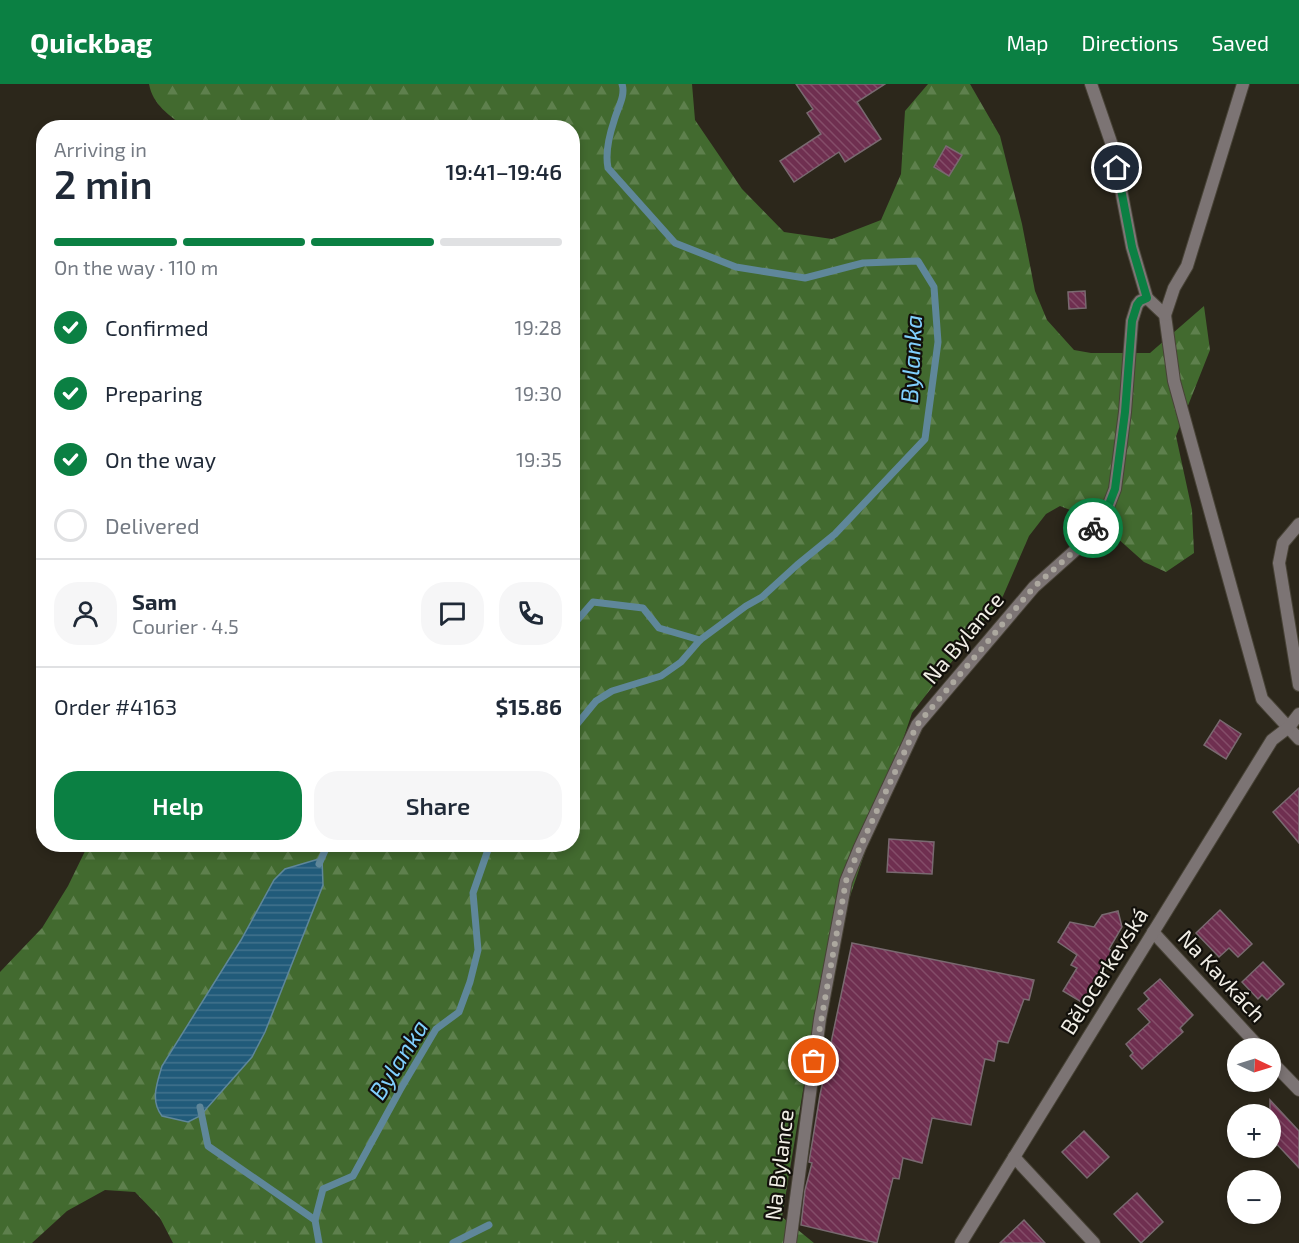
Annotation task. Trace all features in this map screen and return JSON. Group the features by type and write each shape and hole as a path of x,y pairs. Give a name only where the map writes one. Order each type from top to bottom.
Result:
{"street":[{"path":"1091,84 1113,148 1132,247 1147,298 1165,315"},
{"path":"1243,84 1187,266 1174,288 1165,315 1174,381 1262,699 1299,739"},
{"name":"Na Bylance","path":"790,1243 820,1019 846,881 917,725 1034,587 1080,546 1108,507 1115,489 1125,412 1132,321 1137,305 1147,298"},
{"path":"1299,524 1283,543 1280,563 1299,685"},
{"name":"Bělocerkevská","path":"961,1243 1272,740 1289,727 1299,714"},
{"name":"Na Kavkách","path":"1153,932 1251,1038"},
{"path":"1281,1071 1299,1090"},
{"path":"1014,1156 1094,1243"}],"green space":[{"path":"149,84 692,84 695,120 742,189 784,232 832,239 881,220 901,174 905,111 928,84 970,84 1000,136 1022,224 1035,291 1047,320 1074,350 1091,353 1150,353 1204,306 1210,350 1176,436 1192,510 1194,553 1166,572 1144,562 1098,521 1060,506 1046,514 1029,536 1003,596 912,713 821,982 782,1217 814,1243 173,1243 160,1218 135,1192 105,1190 67,1211 32,1243 0,1243 0,972 42,928 68,886 85,852 580,852 580,120 176,120 162,109 154,98","holes":["322,858 322,885 265,1032 252,1057 241,940 274,880"]}],"water":[{"path":"322,858 323,885 265,1032 252,1057 200,1116 188,1122 162,1116 155,1098 162,1066 241,940 274,880 285,869"}],"building":[{"path":"796,84 885,84 857,102 881,139 845,162 839,152 794,182 780,161 821,134 807,113 813,109"},
{"path":"946,146 962,155 949,176 934,167"},
{"path":"1085,291 1086,308 1069,309 1068,292"},
{"path":"1220,720 1241,734 1226,759 1204,745"},
{"path":"1299,788 1299,843 1273,812"},
{"path":"889,839 934,842 932,874 887,872"},
{"path":"1220,910 1252,944 1238,957 1229,948 1219,957 1196,933"},
{"path":"1118,911 1122,927 1109,949 1113,952 1083,1003 1063,991 1077,968 1071,965 1077,955 1058,942 1070,922 1094,927 1102,915"},
{"path":"852,943 1034,980 1029,1000 1024,999 1008,1043 998,1041 994,1061 985,1059 971,1125 932,1118 922,1163 903,1158 899,1179 893,1178 877,1243 801,1225 805,1190 812,1163 809,1162 820,1095"},
{"path":"1263,962 1284,984 1267,1000 1262,995 1258,999 1242,982"},
{"path":"1160,979 1193,1015 1180,1028 1183,1032 1142,1069 1130,1056 1133,1053 1126,1044 1150,1022 1138,1009 1149,999 1144,993"},
{"path":"1281,1112 1299,1131 1299,1168 1281,1149"},
{"path":"1084,1131 1109,1157 1087,1178 1062,1152"},
{"path":"1137,1193 1163,1222 1141,1243 1114,1214"},
{"path":"1024,1220 1045,1243 1000,1243"}],"waterway":[{"name":"Bylanka","path":"580,720 596,701 612,691 661,676 681,662 700,640 762,597 835,534 925,439 938,342 934,287 918,261 863,263 805,278 736,267 675,243 608,168 608,144 622,98 622,84"},
{"path":"580,617 593,602 643,608 659,628 700,640"},
{"path":"319,864 324,852"},
{"name":"Bylanka","path":"319,1243 315,1220 323,1189 353,1176 436,1029 459,1012 478,950 473,893 487,852"},
{"path":"200,1107 208,1146 315,1220"},
{"path":"453,1243 489,1225"}],"way so far":[{"path":"814,1061 846,881 917,725 1034,587 1080,546 1093,528"}],"route":[{"path":"1093,528 1108,507 1115,489 1125,412 1132,321 1137,305 1147,298 1132,247 1117,168"}]}
